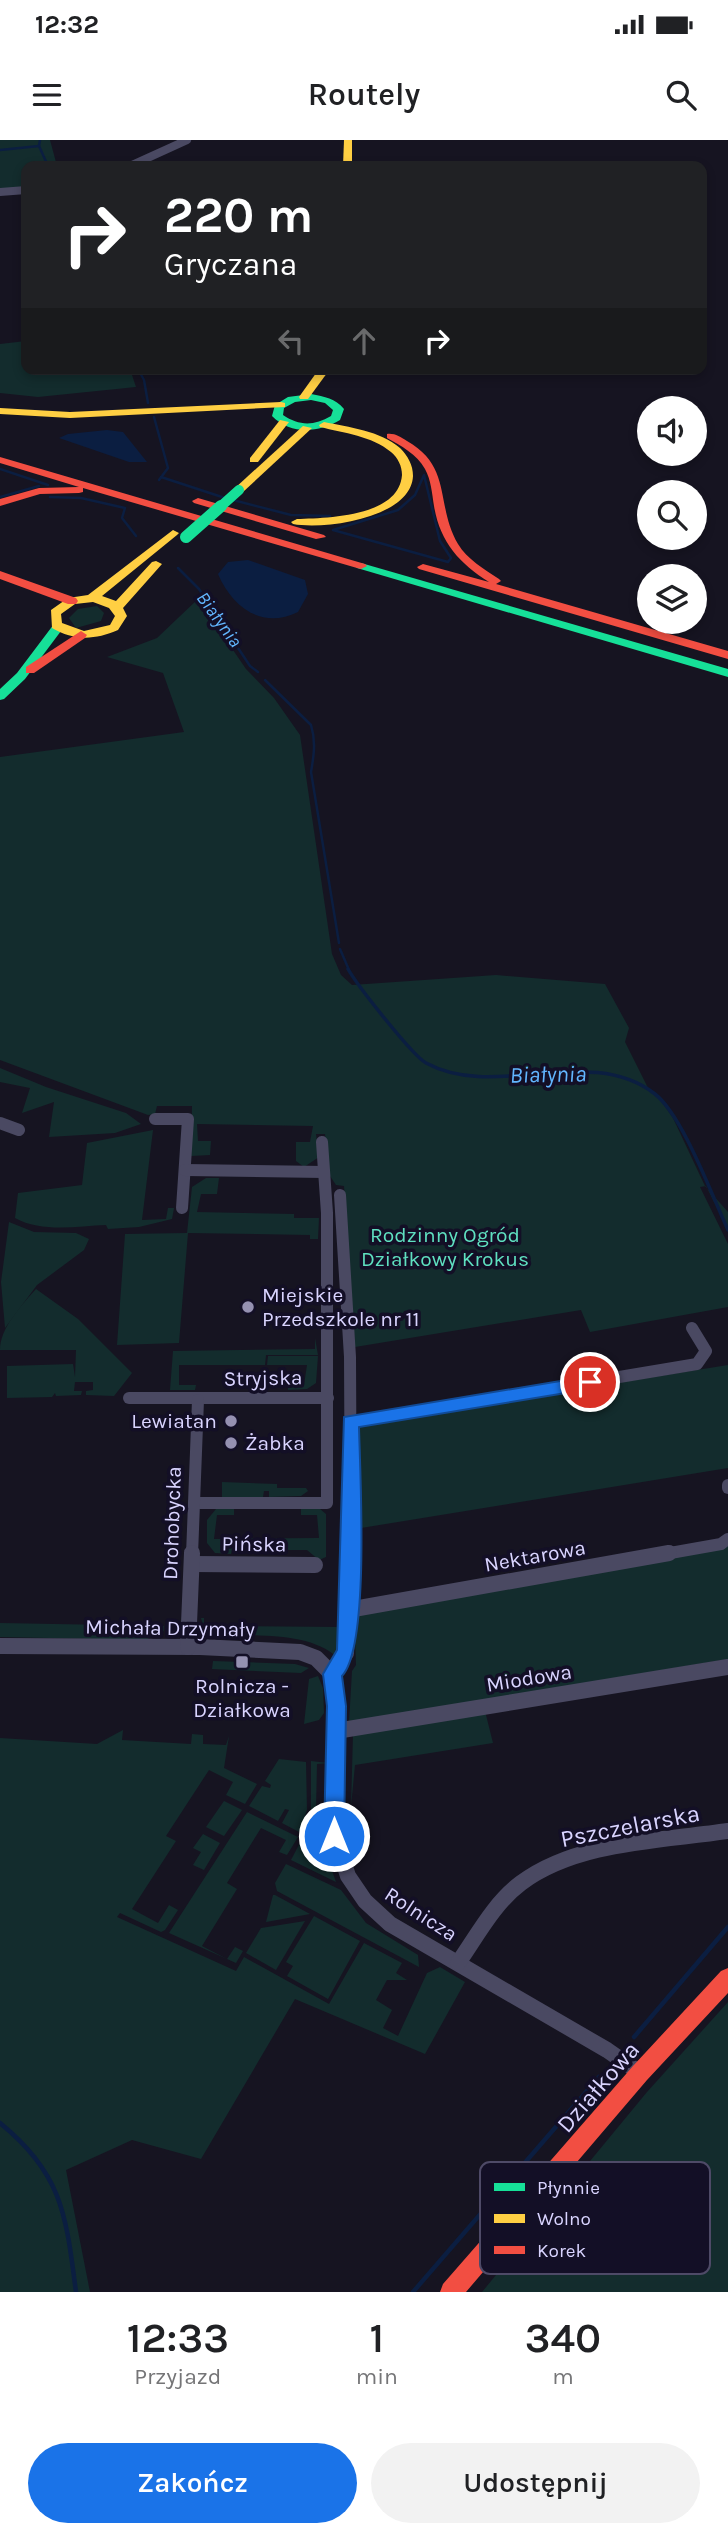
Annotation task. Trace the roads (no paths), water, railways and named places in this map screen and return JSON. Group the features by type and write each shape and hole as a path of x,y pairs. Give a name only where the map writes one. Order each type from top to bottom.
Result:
{"main road":[{"path":"348,140 348,161"},
{"path":"232,488 258,456 281,414 304,397 320,375"},
{"path":"327,400 330,375"},
{"path":"304,397 327,400 337,406 339,414"},
{"path":"0,411 93,416 225,406 281,414 307,428"},
{"path":"324,425 339,414"},
{"path":"339,414 397,438 424,456 440,485 446,526 452,543 473,567 516,594"},
{"path":"92,598 179,535 307,428 324,425 359,432 390,444 401,453 410,470 407,488 395,502 377,512 342,521 309,523 244,515"},
{"path":"0,444 728,655"},
{"path":"0,460 728,673"},
{"path":"0,503 51,490 114,493"},
{"path":"117,607 179,535"},
{"path":"0,575 72,601 92,598 106,600 117,607 121,617 114,627 97,634 81,635 21,676 0,696"},
{"path":"0,586 81,635"},
{"path":"21,676 56,620 72,601"},
{"name":"Działkowa","path":"563,2162 640,2073 728,1978"},
{"name":"Działkowa","path":"451,2292 480,2258"}],"street":[{"path":"141,161 187,140"},
{"path":"0,192 21,190"},
{"path":"155,1119 188,1119 181,1208"},
{"path":"0,1123 19,1130"},
{"path":"194,1503 327,1503 327,1213 322,1142"},
{"path":"185,1170 324,1172"},
{"path":"332,1674 345,1656 351,1558 349,1311 340,1195"},
{"path":"351,1422 697,1364 706,1351 692,1328"},
{"path":"328,1401 350,1396"},
{"name":"Stryjska","path":"129,1398 328,1401"},
{"name":"Drohobycka","path":"188,1647 198,1400"},
{"name":"Nektarowa","path":"348,1610 721,1544 728,1539"},
{"name":"Pińska","path":"192,1564 315,1565"},
{"name":"Michała Drzymały","path":"0,1646 143,1650 188,1647 300,1652 319,1659 332,1674"},
{"name":"Miodowa","path":"336,1731 728,1667"},
{"name":"Rolnicza","path":"332,1674 336,1692 334,1832 346,1872 366,1904 381,1918 607,2050 640,2073"},
{"name":"Pszczelarska","path":"458,1963 506,1898 525,1880 548,1867 583,1856 728,1831"}],"water":[{"path":"107,430 123,432 147,462 129,462 59,438 68,434"},
{"path":"248,560 305,580 308,594 298,612 285,617 261,617 240,605 231,596 218,574 228,562"}],"waterway":[{"name":"Białynia","path":"39,146 40,140"},
{"path":"0,150 39,146"},
{"name":"Białynia","path":"39,146 46,161"},
{"name":"Białynia","path":"141,375 148,403"},
{"name":"Białynia","path":"154,417 168,468 161,477"},
{"path":"0,469 48,485"},
{"path":"424,475 440,541 451,558 448,562 333,530 398,510 415,495 424,475"},
{"path":"161,477 225,498"},
{"path":"0,497 39,486"},
{"path":"50,497 81,498 125,508 122,518 136,536"},
{"path":"233,500 291,515 330,516"},
{"name":"Białynia","path":"178,568 199,589 250,666 258,672"},
{"name":"Białynia","path":"265,680 311,725 314,737 311,772 339,943"},
{"name":"Białynia","path":"340,949 349,970"},
{"name":"Białynia","path":"348,969 385,1019 426,1063 453,1073 482,1077 601,1073 629,1080 655,1094 666,1105 686,1138 728,1230"},
{"path":"634,2037 728,1927"},
{"path":"525,2162 599,2077"},
{"path":"0,2123 37,2160 58,2198 69,2241 76,2292"},
{"path":"413,2292 480,2215"}],"place":[{"name":"Miejskie Przedszkole nr 11","path":"248,1307"},
{"name":"Lewiatan","path":"231,1421"},
{"name":"Żabka","path":"231,1443"},
{"name":"Rolnicza - Działkowa","path":"242,1662"}],"park label":[{"name":"Rodzinny Ogród Działkowy Krokus","path":"445,1247"}]}
